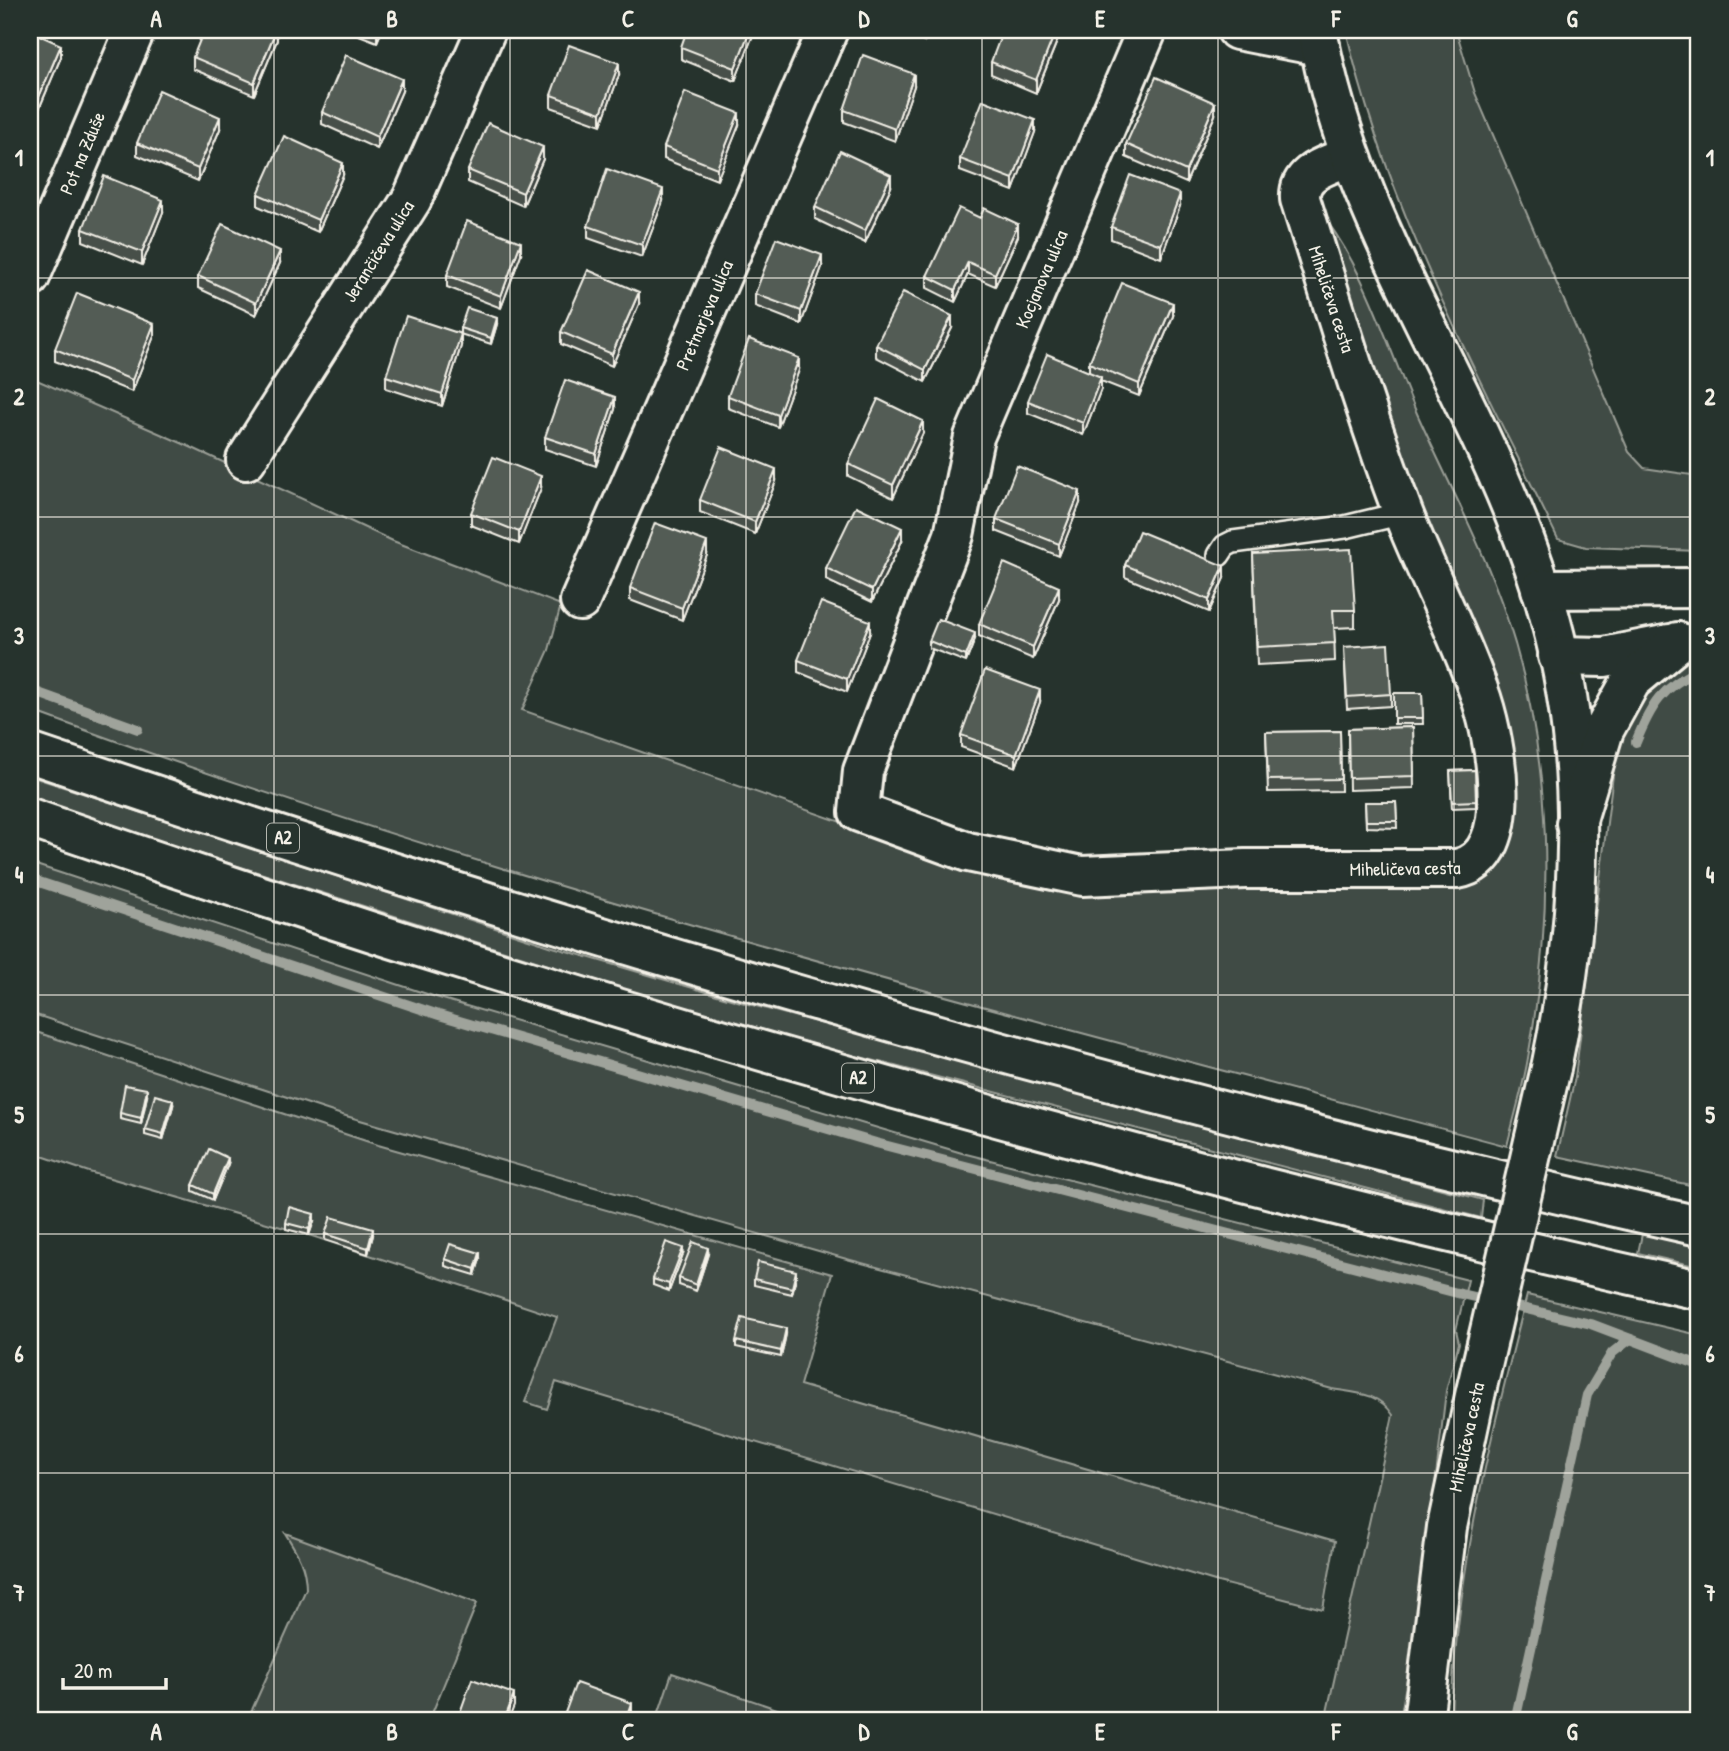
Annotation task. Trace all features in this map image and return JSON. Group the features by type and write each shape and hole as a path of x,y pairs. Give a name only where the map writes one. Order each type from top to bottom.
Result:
{"main road":[{"name":"Pot na Zduše","path":"30,277 135,30"},
{"name":"Jerančičeva ulica","path":"246,460 412,199 486,30"},
{"name":"Pretnarjeva ulica","path":"580,601 828,30"},
{"name":"Kocjanova ulica","path":"954,535 974,437 1147,30"},
{"path":"1237,30 1319,38"},
{"name":"Miheličeva cesta","path":"1319,38 1349,156 1386,245 1481,437 1518,521 1541,589 1566,699 1576,823 1570,955 1551,1068 1447,1527 1423,1721"},
{"name":"Miheličeva cesta","path":"954,535 863,771 859,812 968,852 1082,876 1245,869 1472,867 1482,858 1496,824 1495,759 1479,691 1403,513 1300,199 1299,186 1305,176 1349,156"},
{"path":"1541,589 1699,588"},
{"path":"1558,656 1604,657 1689,639"},
{"path":"1576,823 1604,730 1631,681 1689,639"},
{"name":"A2","path":"30,753 538,920 892,1024 1249,1120 1699,1226"},
{"name":"A2","path":"30,818 491,969 864,1080 1329,1203 1699,1290"}],"lane":[{"path":"1219,555 1225,546 1233,542 1345,527 1403,513"}],"shaded area":[{"path":"1346,30 1456,30 1475,93 1629,452 1644,468 1699,476 1699,551 1586,547 1558,539 1437,290 1410,227 1385,162"},
{"path":"1318,210 1334,231 1361,279 1415,409 1487,565 1507,618 1534,726 1545,836 1542,948 1528,1058 1507,1146 949,997 578,891 394,835 30,710 30,377 186,445 393,541 561,605 549,650 522,710 915,848 1477,879 1495,870 1506,857 1511,760 1498,681 1444,563 1405,466"},
{"path":"1699,653 1699,1187 1557,1156 1575,1077 1615,759 1626,726 1643,694 1654,680 1682,659"},
{"path":"30,776 553,947 741,1002 1483,1200 1481,1218 737,1025 34,801 30,799"},
{"path":"30,863 436,997 962,1153 1468,1280 1456,1330 1459,1343 1446,1391 1426,1562 1400,1721 1325,1721 1393,1415 1381,1402 1367,1395 1332,1389 843,1258 339,1114 30,1013"},
{"path":"30,1030 378,1145 832,1274 800,1385 1335,1541 1323,1609 1218,1582 556,1382 547,1409 525,1402 557,1317 309,1235 89,1172 30,1152"},
{"path":"1642,1234 1699,1245 1699,1267 1638,1253"},
{"path":"1527,1295 1699,1335 1699,1721 1451,1721 1459,1613 1467,1560 1500,1400"},
{"path":"285,1533 477,1603 429,1721 247,1721 306,1589 303,1566"},
{"path":"672,1673 812,1721 656,1721"}],"building":[{"path":"204,30 276,30 254,83 193,57"},
{"path":"687,30 750,30 735,68 681,47"},
{"path":"1003,30 1056,30 1036,80 991,62"},
{"path":"30,31 61,45 36,104 30,101"},
{"path":"569,45 619,63 601,113 551,95"},
{"path":"346,55 402,79 377,137 322,112"},
{"path":"863,55 914,74 895,129 844,110"},
{"path":"1156,77 1215,103 1186,171 1126,144"},
{"path":"159,90 220,117 198,169 137,143"},
{"path":"685,92 739,113 717,168 664,147"},
{"path":"983,100 1035,120 1013,179 960,159"},
{"path":"488,123 543,147 523,193 468,170"},
{"path":"284,136 343,163 318,220 258,194"},
{"path":"840,151 891,175 865,231 815,207"},
{"path":"607,169 663,189 642,245 588,226"},
{"path":"1130,175 1180,194 1161,245 1111,227"},
{"path":"104,176 163,200 142,252 83,229"},
{"path":"959,208 980,218 984,208 1018,224 995,274 968,262 955,290 927,276"},
{"path":"467,221 521,242 501,296 447,275"},
{"path":"222,224 280,251 256,303 198,276"},
{"path":"776,238 822,255 801,311 755,294"},
{"path":"588,270 639,292 612,354 561,332"},
{"path":"1122,283 1173,303 1139,384 1089,363"},
{"path":"903,292 952,316 925,370 876,345"},
{"path":"77,293 154,324 132,380 55,349"},
{"path":"467,308 497,318 491,338 460,328"},
{"path":"406,316 461,334 442,394 386,376"},
{"path":"749,339 799,358 778,415 728,396"},
{"path":"1047,354 1101,377 1083,423 1028,401"},
{"path":"565,380 615,397 596,454 545,437"},
{"path":"878,399 923,421 893,485 848,464"},
{"path":"721,447 776,469 755,522 700,500"},
{"path":"493,457 541,476 519,532 471,513"},
{"path":"1017,466 1080,491 1059,544 996,519"},
{"path":"856,506 902,528 872,590 826,568"},
{"path":"655,523 707,542 682,608 630,588"},
{"path":"1139,531 1224,566 1209,600 1125,565"},
{"path":"1351,549 1355,610 1333,610 1335,643 1257,647 1253,554"},
{"path":"1004,563 1059,587 1033,647 979,624"},
{"path":"821,602 870,621 847,679 798,660"},
{"path":"938,619 975,633 966,656 929,641"},
{"path":"1388,644 1391,694 1347,697 1344,647"},
{"path":"985,670 1040,690 1016,755 961,735"},
{"path":"1394,693 1422,693 1423,718 1394,718"},
{"path":"1413,727 1414,776 1349,778 1348,729"},
{"path":"1340,731 1341,779 1268,780 1266,732"},
{"path":"1475,770 1476,801 1452,802 1450,771"},
{"path":"1365,802 1396,802 1397,821 1366,821"},
{"path":"125,1085 147,1089 141,1118 120,1113"},
{"path":"155,1095 173,1100 163,1134 145,1129"},
{"path":"209,1149 228,1158 213,1194 193,1185"},
{"path":"289,1207 314,1214 309,1229 286,1223"},
{"path":"331,1217 373,1229 368,1248 325,1234"},
{"path":"666,1242 683,1248 669,1284 653,1279"},
{"path":"693,1242 708,1248 696,1285 679,1278"},
{"path":"450,1244 480,1253 475,1269 445,1259"},
{"path":"758,1262 796,1271 792,1288 754,1279"},
{"path":"742,1318 786,1328 781,1351 736,1341"},
{"path":"472,1679 514,1694 504,1721 457,1721"},
{"path":"576,1683 632,1703 626,1721 562,1721"}],"waterway":[{"path":"1636,742 1659,698 1676,683 1699,670"},
{"path":"30,690 138,729"},
{"path":"30,879 439,1015 876,1143 1461,1294 1591,1324 1699,1365"},
{"path":"1515,1721 1587,1395 1612,1353 1630,1339"}]}
